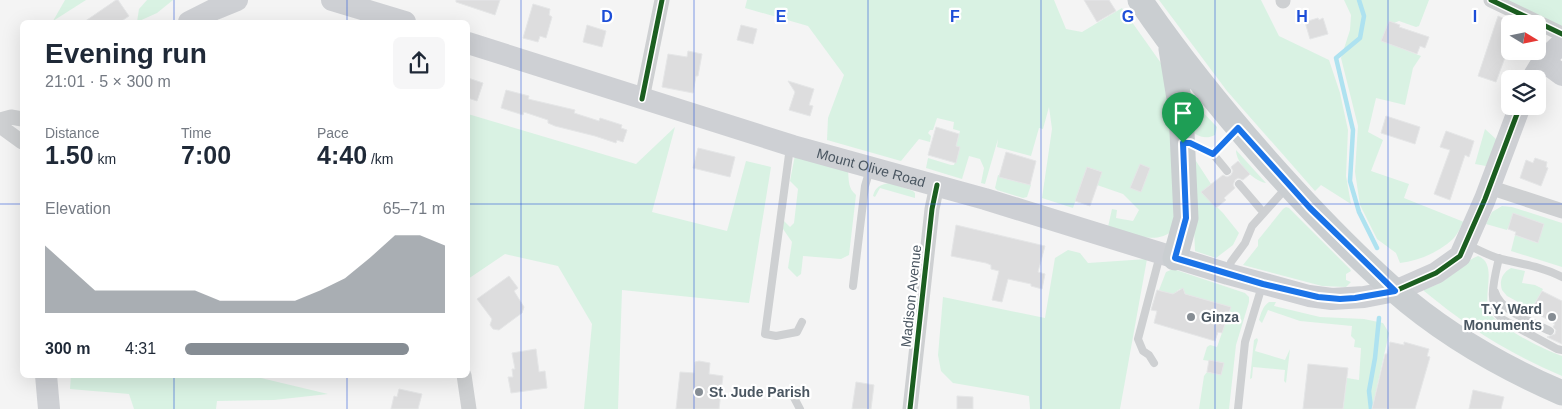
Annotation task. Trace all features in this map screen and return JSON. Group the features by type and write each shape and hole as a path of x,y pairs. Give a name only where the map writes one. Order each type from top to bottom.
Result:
{"main road":[{"path":"332,0 398,20"},
{"path":"1140,0 1169,42 1238,128 1330,229 1395,291 1434,321 1479,350 1510,368 1562,393"},
{"path":"194,14 230,3"},
{"path":"1168,256 1186,218 1179,91 1169,42"},
{"path":"1537,70 1562,43"},
{"name":"Mount Olive Road","path":"470,44 790,145 937,185 1263,284 1309,296 1332,299 1364,297 1395,291 1431,276 1447,267 1460,256 1517,115"},
{"path":"1546,72 1562,75"},
{"path":"46,378 50,409"}],"street":[{"path":"642,99 662,0"},
{"path":"1491,0 1562,34"},
{"path":"0,120 11,118 20,120"},
{"path":"0,126 20,141"},
{"name":"Madison Avenue","path":"910,409 932,209 937,185"},
{"path":"1489,187 1562,211"},
{"path":"464,378 469,409"}],"lane":[{"path":"1213,154 1238,128"},
{"path":"1183,143 1190,143 1213,154 1227,171"},
{"path":"790,145 764,334 776,336 797,332 802,322"},
{"path":"854,286 865,186 871,167"},
{"path":"1239,184 1263,212"},
{"path":"1228,274 1231,262 1245,243 1252,226 1288,185"},
{"path":"1466,244 1499,258 1526,264 1562,277"},
{"path":"1154,363 1149,355 1143,351 1138,339 1168,256"},
{"path":"1499,258 1493,305 1499,316 1562,350"},
{"path":"1238,409 1245,342 1263,284"},
{"path":"1494,288 1498,300 1506,308 1550,331"},
{"path":"791,392 800,409"}],"green space":[{"path":"65,0 86,0 55,20"},
{"path":"147,0 173,0 157,13 141,20 137,20 139,9"},
{"path":"747,0 1054,0 1066,29 1082,32 1122,8 1168,73 1173,103 1174,229 1167,234 1151,238 1133,235 1108,227 1112,209 1117,210 1116,218 1133,221 1139,210 1123,194 1097,185 1101,172 1087,167 1073,208 1042,198 1052,129 1049,107 1043,129 1039,128 1031,156 997,147 998,139 985,184 981,183 984,168 980,159 969,156 962,179 926,168 928,158 954,165 960,148 956,146 960,131 953,129 954,122 937,118 933,130 930,130 928,133 931,136 930,142 919,139 901,161 827,140 828,118 844,75 808,26 745,8"},
{"path":"1159,0 1261,0 1279,36 1329,60 1340,93 1348,130 1346,176 1351,204 1321,185 1315,191 1227,91"},
{"path":"1344,0 1429,0 1419,26 1416,27 1399,21 1394,23 1389,21 1382,41 1421,56 1413,68 1405,105 1376,98 1368,132 1383,140 1371,171 1409,184 1404,198 1464,222 1447,244 1435,252 1414,260 1400,263 1396,253 1377,239 1360,205 1355,172 1358,126 1341,58 1350,30 1351,15"},
{"path":"1500,0 1562,0 1562,29 1546,22 1546,15 1532,15"},
{"path":"1192,101 1217,127 1215,135 1201,137 1190,130"},
{"path":"470,115 636,164 675,127 652,212 727,231 746,161 771,167 749,303 622,290 618,409 584,409 592,324 558,266 505,254 470,278"},
{"path":"1485,129 1497,140 1486,166 1475,164"},
{"path":"1236,150 1266,183 1256,179 1246,171 1239,160"},
{"path":"795,155 848,171 850,187 856,195 849,255 841,259 803,256 801,274 797,277 788,268 792,242 781,226 782,219 790,227 794,223 798,189 790,181"},
{"path":"1191,157 1196,161 1211,184 1202,192 1223,213 1239,233 1233,245 1216,258 1195,251"},
{"path":"998,175 1031,185 1027,197 1023,198 997,190 995,188"},
{"path":"890,183 913,191 915,198 880,188 875,197 873,196 879,186"},
{"path":"1502,206 1512,207 1562,223 1562,267 1511,251 1515,235 1537,243 1544,225 1514,214 1507,230 1486,224 1492,212"},
{"path":"1286,207 1350,269 1351,271 1346,274 1346,280 1351,282 1346,287 1322,286 1243,265 1258,246 1258,240"},
{"path":"1068,250 1080,253 1088,263 1147,259 1120,409 1030,409 1029,396 953,383 941,371 938,355 943,297 1045,318 1055,258"},
{"path":"1478,256 1484,260 1489,273 1487,298 1490,313 1512,331 1534,344 1562,356 1562,376 1492,340 1458,318 1424,291 1424,289 1443,281"},
{"path":"1511,268 1525,271 1522,283 1535,285 1543,289 1531,309 1507,296 1502,290 1502,278 1505,272"},
{"path":"1173,269 1245,293 1249,297 1236,345 1229,409 1199,409 1204,376 1207,372 1221,375 1224,363 1203,360 1207,347 1210,345 1217,347 1231,307 1185,294 1180,289 1177,291 1176,296 1159,290 1166,272"},
{"path":"1269,302 1276,302 1274,306 1320,317 1364,319 1383,323 1389,333 1372,409 1343,409 1347,378 1359,380 1361,348 1354,347 1355,340 1351,336 1352,326 1300,321 1268,310 1262,323 1259,320"},
{"path":"1257,338 1255,351 1285,360 1290,349 1286,383 1284,381 1285,370 1253,367 1252,378 1250,379 1254,340"},
{"path":"71,378 261,378 328,394 274,400 217,401 216,409 134,409 129,394 70,389"}],"building":[{"path":"116,0 118,0 129,16 123,20 87,20"},
{"path":"456,0 500,0 495,15 456,2"},
{"path":"1084,0 1109,0 1116,11 1097,22"},
{"path":"533,4 550,9 549,15 552,17 546,38 540,36 538,42 523,38"},
{"path":"1498,16 1501,17 1501,60 1504,60 1496,82 1478,76"},
{"path":"1318,18 1319,20 1323,18 1328,34 1310,39 1305,22"},
{"path":"1389,21 1400,25 1399,27 1429,37 1425,48 1420,46 1417,54 1381,41"},
{"path":"587,25 606,31 602,47 583,42"},
{"path":"741,25 757,29 753,44 737,40"},
{"path":"688,51 702,54 693,93 662,87 668,54 687,57"},
{"path":"470,79 483,83 477,101 470,99"},
{"path":"788,81 814,89 809,105 813,106 810,116 789,110 795,92"},
{"path":"506,90 529,96 528,99 575,110 574,113 599,121 600,118 622,125 621,128 627,130 623,142 617,140 616,143 555,126 548,123 548,120 524,112 523,115 501,108"},
{"path":"1386,116 1420,127 1415,144 1381,133"},
{"path":"936,127 959,134 956,146 960,147 956,163 928,155"},
{"path":"1446,131 1474,141 1469,157 1465,155 1450,200 1434,194 1450,150 1440,147"},
{"path":"698,148 735,157 730,177 693,168"},
{"path":"1006,152 1036,161 1030,185 999,177"},
{"path":"1535,158 1547,162 1546,167 1548,168 1541,186 1520,178 1526,160 1533,163"},
{"path":"1238,161 1250,174 1243,180 1238,178 1235,180 1233,185 1235,188 1224,198 1226,200 1216,208 1201,192 1223,175 1227,177 1231,175 1233,171 1231,167"},
{"path":"1140,164 1150,168 1141,192 1130,188"},
{"path":"1087,167 1102,172 1090,206 1075,201"},
{"path":"1513,213 1544,224 1538,243 1515,235 1516,232 1508,229"},
{"path":"956,225 1045,246 1038,272 1045,274 1042,289 1031,286 1031,284 1008,279 1002,302 992,300 999,271 991,269 991,265 986,263 951,256"},
{"path":"509,276 518,288 514,291 524,307 522,313 499,330 493,329 490,325 492,319 477,299"},
{"name":"Ginza","path":"1183,288 1185,294 1231,307 1222,333 1218,332 1215,341 1154,323 1157,311 1151,310 1157,290 1173,294"},
{"name":"T.Y. Ward Monuments","path":"1542,291 1562,301 1562,344 1547,337 1555,334 1556,330 1553,327 1555,324 1531,310"},
{"path":"1390,342 1404,345 1404,342 1429,349 1427,356 1430,357 1415,409 1372,409 1385,354 1387,354"},
{"path":"536,349 539,372 545,371 547,388 511,393 508,377 513,377 512,369 515,369 512,353"},
{"path":"1209,360 1224,363 1221,375 1207,372"},
{"name":"St. Jude Parish","path":"695,362 710,363 709,374 723,376 719,409 676,409 680,372 694,373"},
{"path":"1308,364 1348,368 1343,409 1303,409"},
{"path":"856,382 874,385 871,409 852,409"},
{"path":"399,389 422,394 418,409 391,409 394,396 397,397"},
{"path":"1473,390 1504,397 1501,409 1469,409"},
{"path":"957,396 973,397 973,409 957,409"}],"waterway":[{"path":"1359,0 1364,16 1360,38 1336,58 1353,130 1350,181 1359,212 1377,248"},
{"path":"1371,409 1369,391 1379,318"}],"cycle path":[{"path":"642,99 662,0"},
{"path":"1491,0 1562,34"},
{"path":"1395,291 1436,273 1460,256 1485,199 1517,115"},
{"path":"910,409 932,209 937,185"}],"place":[{"name":"Ginza","path":"1191,317"},
{"name":"T.Y. Ward Monuments","path":"1552,317"},
{"name":"St. Jude Parish","path":"699,392"}],"route":[{"path":"1238,128 1330,229 1395,291 1355,298 1332,299 1318,297 1263,284 1175,258 1186,218 1183,143 1190,143 1213,154 1238,128"}]}
